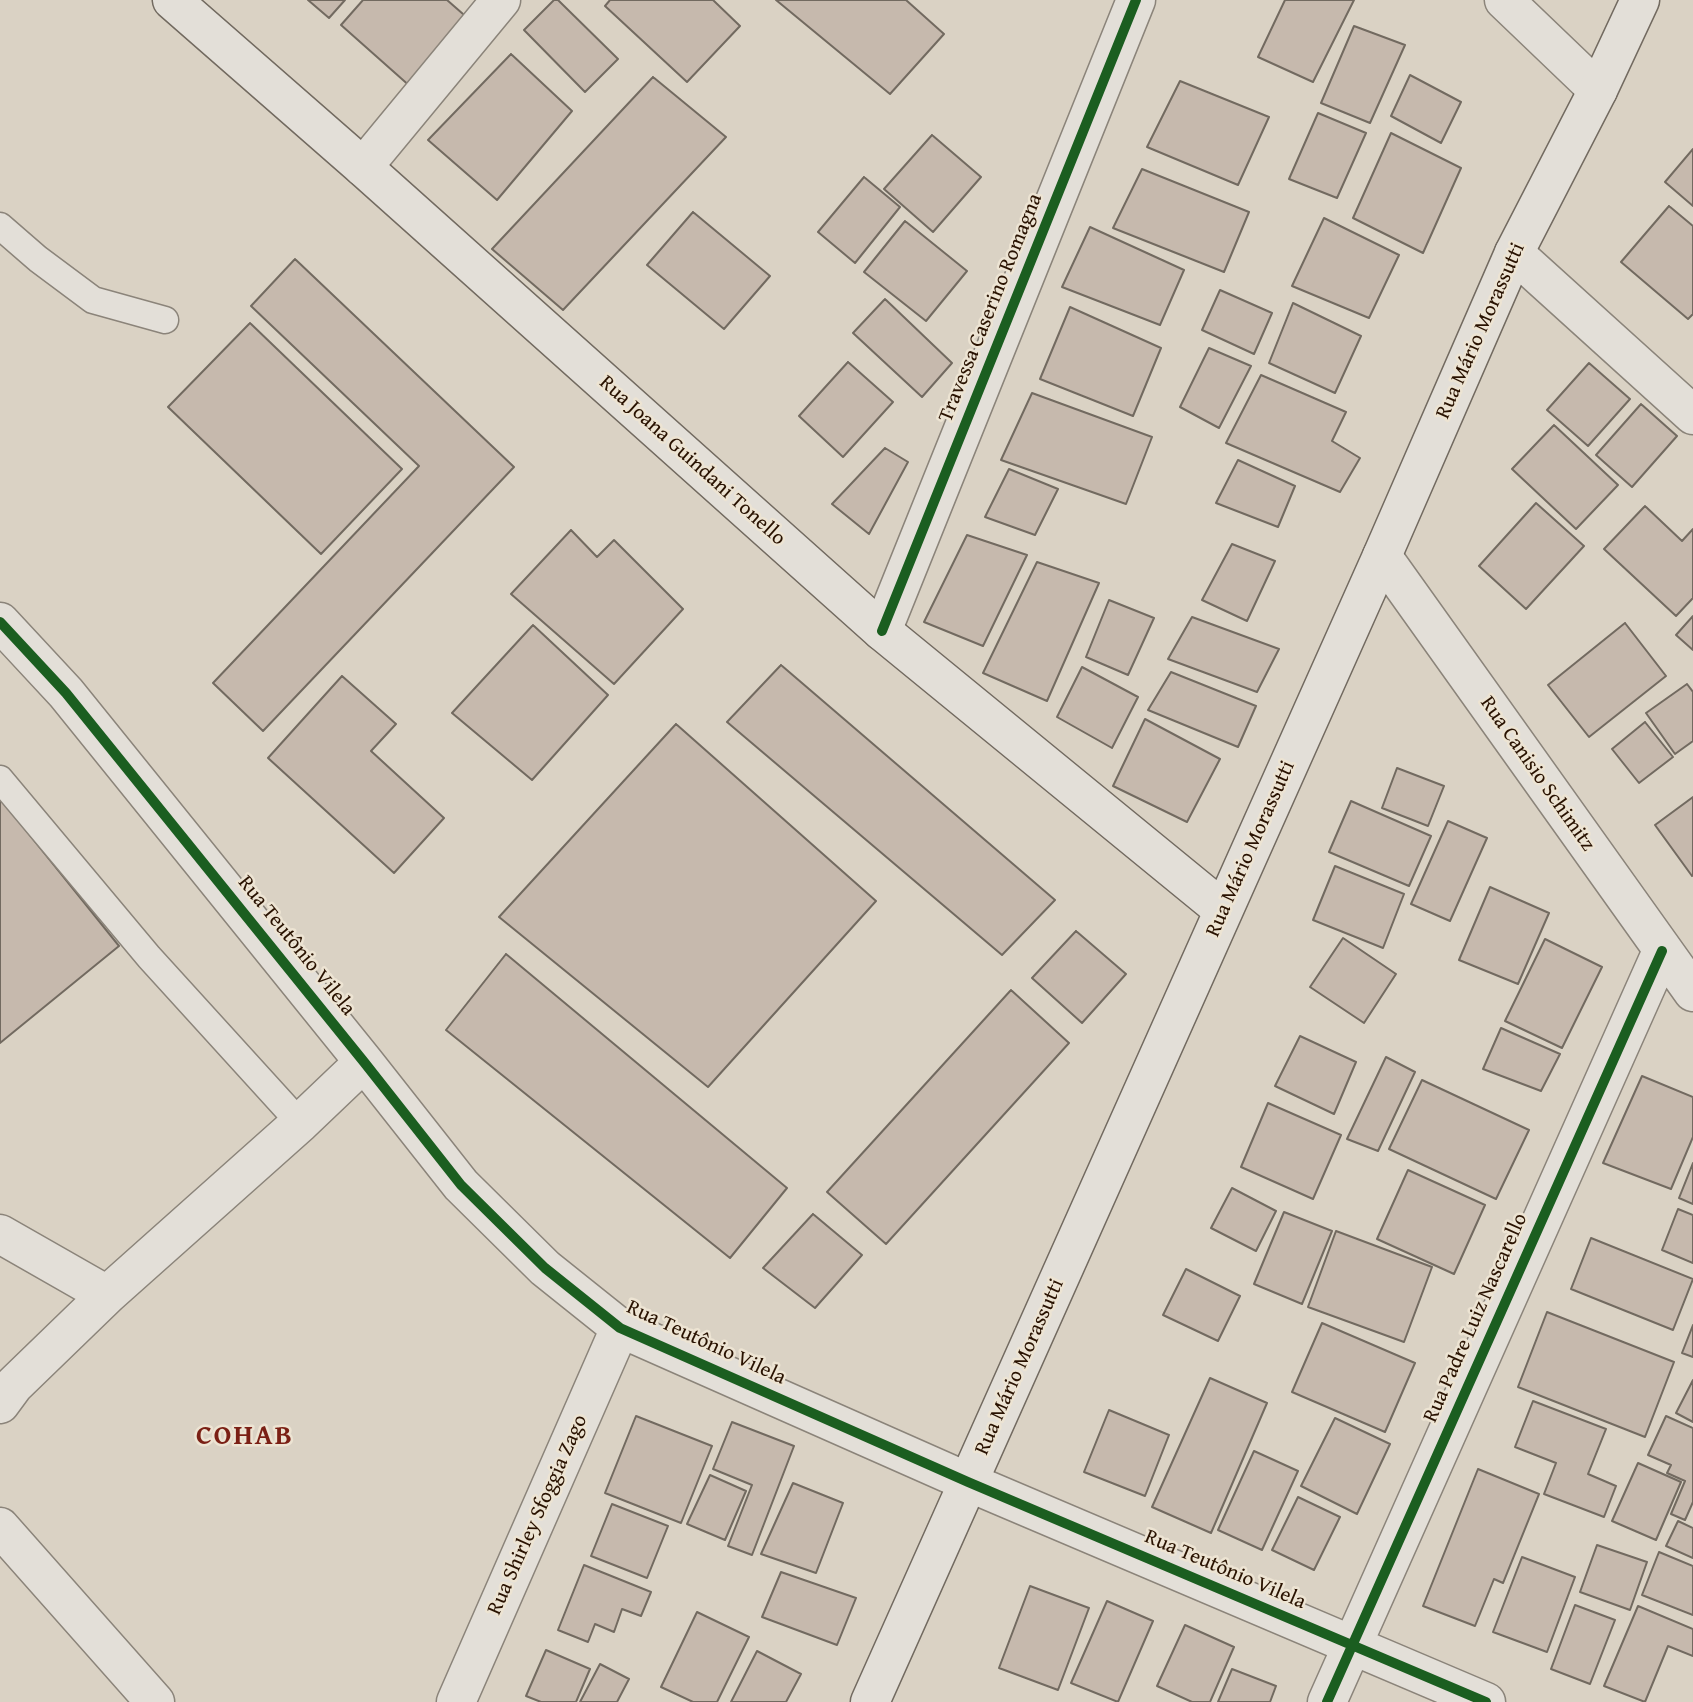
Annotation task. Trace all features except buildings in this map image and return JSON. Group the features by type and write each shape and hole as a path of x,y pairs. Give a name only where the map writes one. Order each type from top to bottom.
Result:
{"street":[{"name":"Rua Joana Guindani Tonello","path":"172,0 882,631 1223,910"},
{"path":"363,167 501,0"},
{"name":"Travessa Caserino Romagna","path":"882,631 1136,0"},
{"path":"1504,0 1598,90"},
{"name":"Rua Mário Morassutti","path":"870,1702 1382,556 1514,253 1598,90 1640,0"},
{"path":"1514,253 1693,415"},
{"name":"Rua Canisio Schimitz","path":"1382,556 1693,992"},
{"name":"Rua Teutônio Vilela","path":"0,622 66,693 461,1185 545,1268 620,1328 968,1482 1486,1702"},
{"name":"Rua Padre Luiz Nascarello","path":"1327,1702 1662,950"},
{"path":"0,1404 14,1385 107,1295 300,1123 364,1062"},
{"path":"0,1234 107,1295"},
{"name":"Rua Shirley Sfoggia Zago","path":"456,1702 620,1328"},
{"path":"0,1527 155,1702"}],"lane":[{"path":"0,226 38,259 93,300 165,320"},
{"path":"0,779 149,957 300,1123"}],"cycle path":[{"path":"882,631 1136,0"},
{"path":"0,622 66,693 461,1185 545,1268 620,1328 968,1482 1486,1702"},
{"path":"1327,1702 1662,951"}],"district":[{"name":"COHAB","path":"245,1437"}]}
